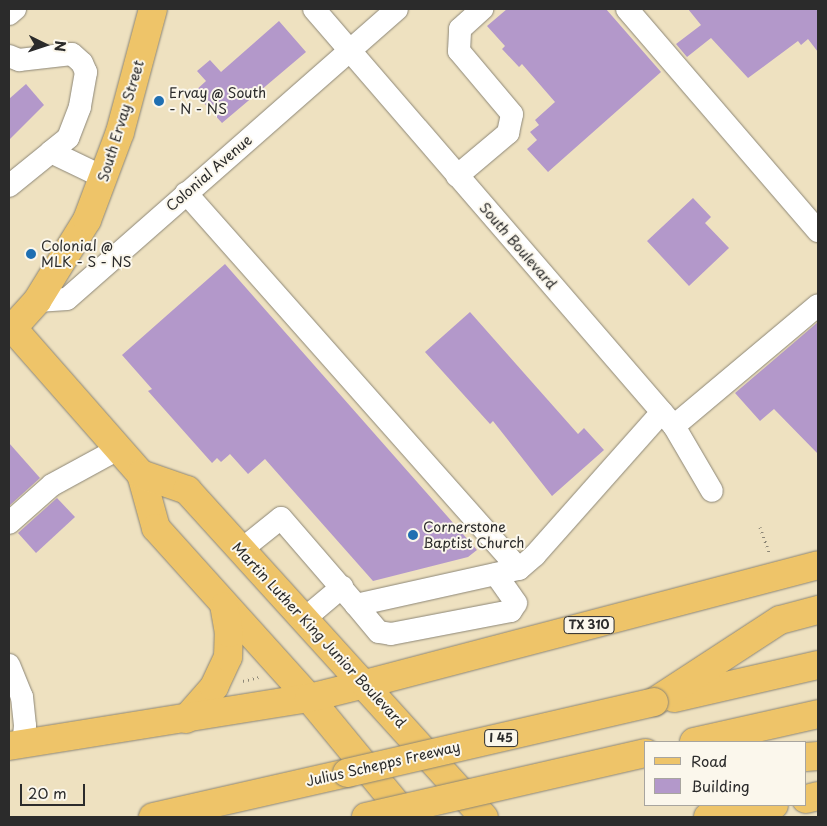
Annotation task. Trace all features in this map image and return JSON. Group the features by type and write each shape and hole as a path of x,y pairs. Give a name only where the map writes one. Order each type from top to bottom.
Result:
{"main road":[{"name":"South Ervay Street","path":"10,328 37,301 87,220 105,178 153,9"},
{"name":"Martin Luther King Junior Boulevard","path":"10,328 141,474 156,528 224,606 309,698 407,817"},
{"name":"Martin Luther King Junior Boulevard","path":"141,474 186,490 365,684 484,817"},
{"name":"TX 310","path":"309,698 816,566"},
{"path":"186,718 214,687 228,657 229,633 224,606"},
{"path":"654,702 780,620 818,610"},
{"name":"Julius Schepps Freeway","path":"153,817 818,664"},
{"path":"16,745 309,698"},
{"path":"698,741 818,714"},
{"path":"366,817 644,753"},
{"path":"571,770 644,766"},
{"path":"708,817 768,806"}],"street":[{"path":"9,14 15,9"},
{"name":"South Boulevard","path":"314,9 668,419 712,491"},
{"name":"Colonial Avenue","path":"37,301 67,299 397,9"},
{"path":"458,176 508,133 512,114 459,51 460,28 482,9"},
{"path":"627,9 818,231"},
{"path":"9,56 19,60 72,54 82,63 86,72 80,107 68,138 9,186"},
{"path":"51,152 105,178"},
{"path":"186,193 519,569"},
{"path":"356,605 519,569 668,419 818,305"},
{"path":"9,523 52,485 118,449"},
{"path":"241,550 281,518 380,632 391,634 511,611 516,603 496,574"},
{"path":"304,619 342,587"},
{"path":"9,665 22,697 25,726 16,745"}],"path":[{"path":"760,527 772,559"},
{"path":"233,684 263,674"}],"building":[{"path":"507,9 606,9 661,72 548,172 527,149 537,140 530,132 539,125 535,120 555,102 522,64 519,67 502,49 505,46 487,26"},
{"path":"688,9 818,9 818,52 808,39 801,45 798,41 748,78 711,38 687,57 676,44 701,25"},
{"path":"279,21 306,52 222,123 194,92 206,81 197,71 210,60 221,72"},
{"path":"26,84 44,105 9,140 9,99"},
{"path":"693,198 711,217 705,223 729,248 689,286 647,241"},
{"path":"225,264 477,550 468,557 373,581 265,459 248,474 230,454 221,462 217,458 212,463 148,391 152,389 122,355"},
{"path":"470,312 578,434 584,428 604,450 552,496 493,421 490,424 425,352"},
{"path":"818,322 818,454 774,409 760,421 735,393"},
{"path":"9,443 40,478 9,506"},
{"path":"57,498 75,517 36,553 18,533"}],"place":[{"name":"Ervay @ South - N - NS","path":"159,101"},
{"name":"Colonial @ MLK - S - NS","path":"31,254"},
{"name":"Cornerstone Baptist Church","path":"413,535"}]}
